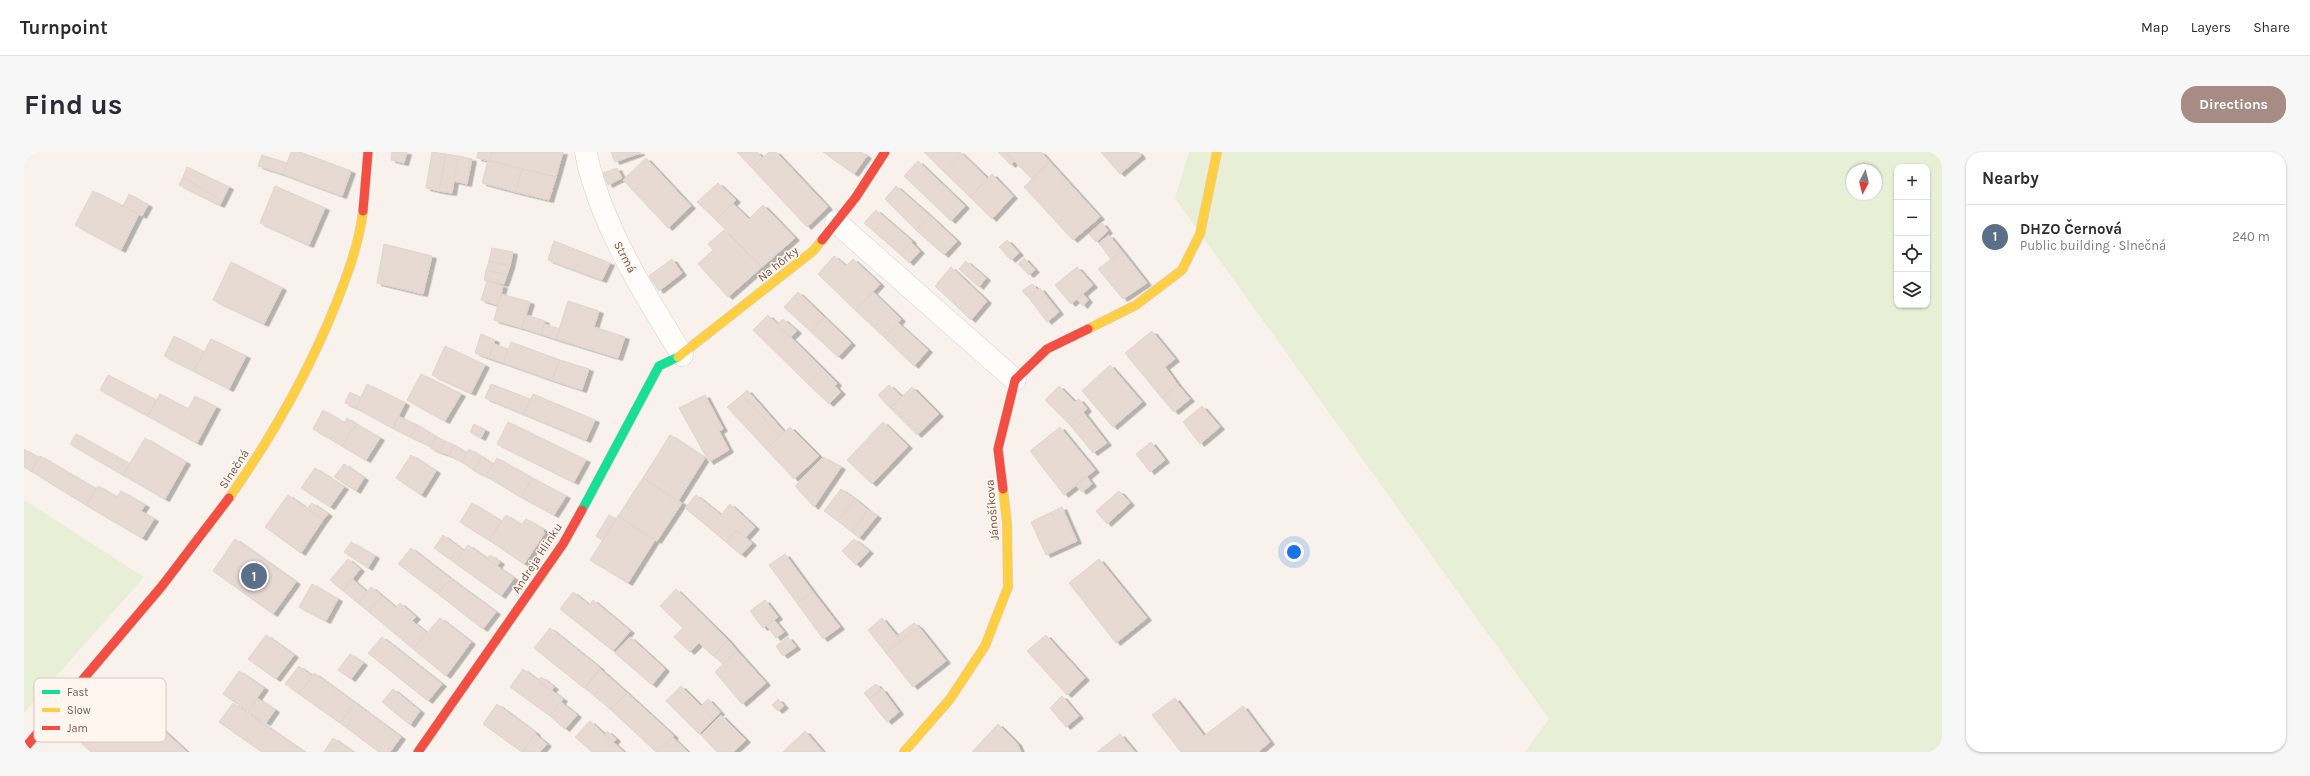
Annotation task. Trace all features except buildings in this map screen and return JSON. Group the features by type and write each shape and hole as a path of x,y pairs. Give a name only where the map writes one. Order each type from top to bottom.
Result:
{"street":[{"name":"Slnečná","path":"84,678 144,606 224,506 289,407 330,325 358,242 368,152"},
{"name":"Strmá","path":"586,152 587,166 611,231 645,294 682,355"},
{"name":"Na hôrky","path":"659,366 682,355 813,251 856,197 885,152"},
{"path":"836,222 1015,380 1047,349 1136,305 1182,270 1200,234 1217,152"},
{"name":"Andreja Hlinku","path":"418,752 563,544 659,366"},
{"name":"Jánošíkova","path":"904,752 950,699 985,646 1008,586 1007,523 998,449 1015,380"},
{"name":"Slnečná","path":"24,749 34,737"},
{"path":"24,749 29,752"}],"green space":[{"path":"1189,152 1942,152 1942,752 1525,752 1549,719 1175,198"},
{"path":"24,500 144,577 55,678 34,678 34,702 24,713"}],"traffic: fast":[{"path":"582,510 659,366 678,357"}],"traffic: slow":[{"path":"1088,329 1136,305 1182,270 1200,234 1217,152"},
{"path":"229,498 260,452 314,355 349,270 359,235 363,211"},
{"path":"678,357 813,251 822,240"},
{"path":"904,752 950,699 985,646 1008,587 1007,523 1003,489"}],"traffic: jam":[{"path":"363,211 368,152"},
{"path":"822,240 856,197 885,152"},
{"path":"1003,489 998,449 1015,380 1047,349 1088,329"},
{"path":"84,678 162,586 229,498"},
{"path":"418,752 563,544 582,510"},
{"path":"24,749 34,737"}],"place":[{"name":"DHZO Černová","path":"254,576"}]}
